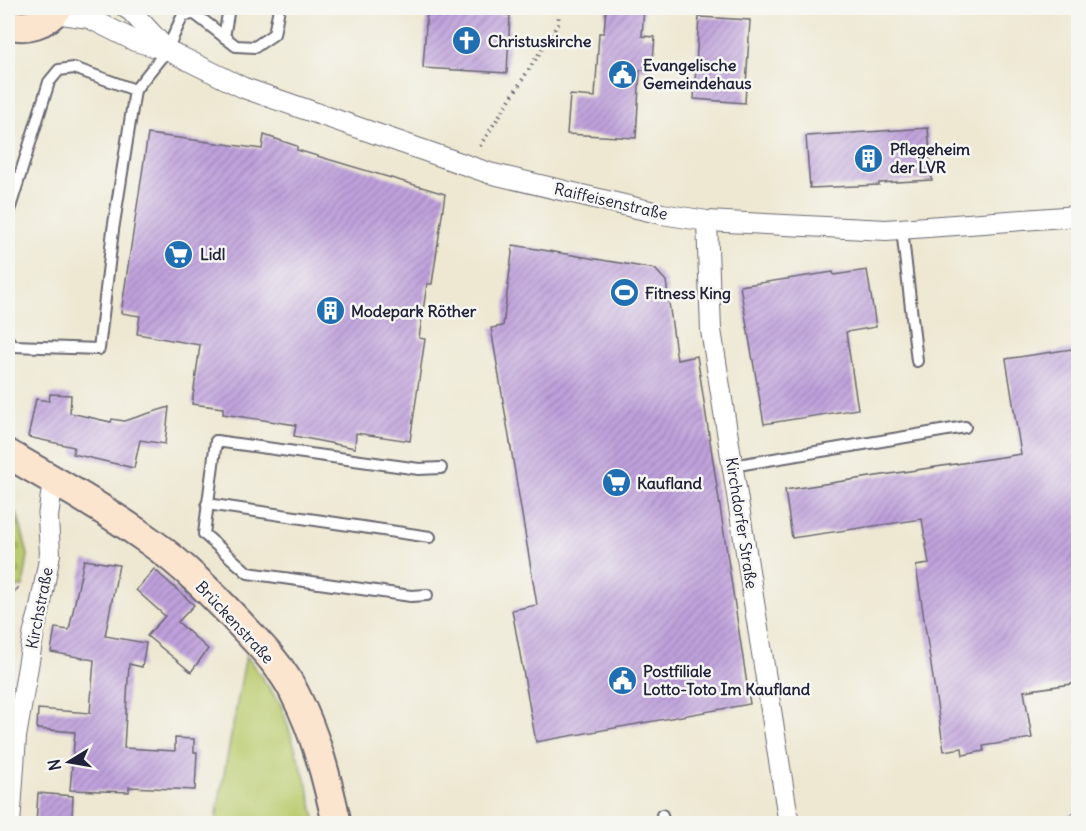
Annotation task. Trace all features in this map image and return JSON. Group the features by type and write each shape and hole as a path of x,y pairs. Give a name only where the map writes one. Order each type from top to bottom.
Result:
{"street":[{"name":"Raiffeisenstraße","path":"126,8 167,50"},
{"name":"Raiffeisenstraße","path":"56,10 89,18 135,41 167,50 244,88 475,168 662,214 707,221 886,230 1078,216"},
{"path":"9,30 36,24 56,10"},
{"name":"Kirchdorfer Straße","path":"707,221 711,330 789,824"},
{"path":"8,454 53,480"},
{"name":"Kirchstraße","path":"10,824 12,737 50,554 48,517 53,480"},
{"name":"Brückenstraße","path":"53,480 148,540 211,593 257,642 294,691 308,722 328,783 337,824"}],"lane":[{"path":"224,37 229,8"},
{"path":"8,340 13,346 99,349 116,209 135,90 167,50 183,15 195,14 236,46 255,47 274,34 279,8"},
{"path":"8,214 49,82 59,70 74,68 135,90"},
{"path":"902,229 917,361"},
{"path":"732,466 965,427"},
{"path":"427,595 411,596 248,573 204,534 207,504 216,441 419,469 441,468"},
{"path":"207,504 430,537"}],"path":[{"path":"475,168 481,145 558,24 559,8"},
{"path":"8,544 9,584 22,591 8,590"}],"green space":[{"path":"8,503 18,516 28,555 23,587 8,586"},
{"path":"246,655 281,705 308,788 316,823 215,823"}],"building":[{"name":"Evangelische Gemeindehaus","path":"606,8 644,8 642,36 655,37 652,70 640,70 636,138 567,134 570,95 595,97 599,33 604,33"},
{"name":"Christuskirche","path":"427,10 510,15 507,73 423,68"},
{"path":"699,17 750,20 745,103 694,99"},
{"name":"Pflegeheim der LVR","path":"928,128 932,180 810,188 806,136"},
{"name":"Modepark Röther","path":"148,134 262,149 264,135 297,146 297,150 445,194 432,284 427,284 419,338 425,339 410,441 356,433 355,448 294,436 296,425 223,414 223,408 192,404 200,345 137,334 140,316 121,313"},
{"name":"Kaufland","path":"513,245 655,269 666,281 677,360 697,356 750,704 536,742 512,610 537,605 491,328 503,326"},
{"path":"867,270 876,327 846,332 858,409 764,424 740,286 833,272 834,275"},
{"path":"1078,348 1078,683 1024,691 1032,738 983,746 984,751 963,755 962,748 944,751 916,566 929,564 922,519 792,538 785,490 1021,454 1006,359"},
{"path":"50,394 71,395 70,413 111,422 112,419 124,421 169,407 165,444 140,440 134,468 73,454 74,447 28,437 36,399 49,401"},
{"path":"84,560 119,565 105,636 146,643 142,667 129,664 124,748 175,751 175,738 194,739 194,752 197,752 195,790 129,787 129,792 70,790 75,732 37,729 38,709 90,713 94,660 51,652 55,628 69,630"},
{"path":"154,569 194,605 178,622 208,649 191,672 147,636 165,616 136,590"},
{"path":"38,793 73,796 72,818 67,818 67,824 36,824"}],"place":[{"name":"Christuskirche","path":"467,41"},
{"name":"Evangelische Gemeindehaus","path":"622,74"},
{"name":"Pflegeheim der LVR","path":"869,158"},
{"name":"Lidl","path":"179,254"},
{"name":"Fitness King","path":"624,293"},
{"name":"Modepark Röther","path":"330,311"},
{"name":"Kaufland","path":"616,483"},
{"name":"Postfiliale Lotto-Toto Im Kaufland","path":"622,680"}]}
